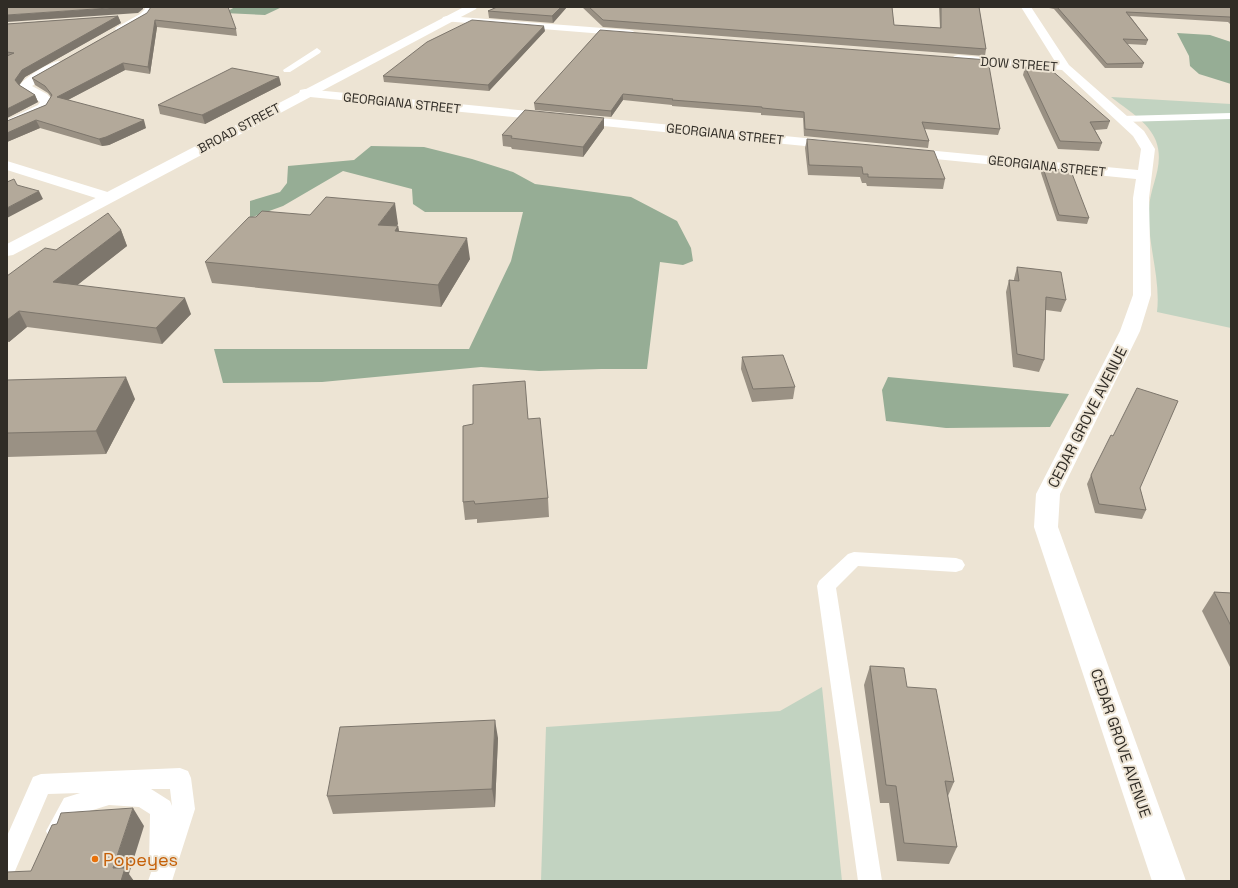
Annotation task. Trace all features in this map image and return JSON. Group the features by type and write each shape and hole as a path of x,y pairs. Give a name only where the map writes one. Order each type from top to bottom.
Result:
{"street":[{"name":"BROAD STREET","path":"7,251 305,93 472,7"},
{"name":"CEDAR GROVE AVENUE","path":"1026,7 1065,68 1139,134 1148,149 1141,198 1142,295 1130,332 1048,494 1046,527 1168,881"},
{"path":"121,18 146,12"},
{"path":"110,36 146,12"},
{"path":"447,19 639,34"},
{"path":"7,125 43,108 47,102 43,96 29,90 25,86 30,81 70,58"},
{"name":"DOW STREET","path":"946,58 1065,68"},
{"name":"GEORGIANA STREET","path":"305,93 850,147"},
{"name":"GEORGIANA STREET","path":"890,150 1145,175"},
{"path":"7,165 108,197"}],"lane":[{"path":"287,70 317,51"},
{"path":"1122,119 1231,116"},
{"path":"870,881 826,586 854,559 956,565"},
{"path":"7,864 42,784 180,778 184,809 160,880"},
{"path":"50,847 72,806 109,794 143,797 162,809 160,880"}],"green space":[{"path":"235,7 282,7 265,15 224,13"},
{"path":"1177,33 1210,35 1231,42 1231,84 1199,74 1190,66 1189,56"},
{"path":"1111,97 1231,104 1231,328 1157,312 1157,286 1150,235 1149,209 1158,167 1158,150 1153,134 1143,122"},
{"path":"371,146 424,147 472,159 513,172 535,184 631,197 677,221 691,248 693,261 683,265 660,262 647,369 539,371 481,367 322,382 223,383 214,349 469,349 511,261 523,212 425,212 413,204 412,189 343,171 283,206 250,218 250,201 280,192 287,183 288,166 354,160"},
{"path":"888,377 1069,394 1050,427 946,428 886,421 882,390"},
{"path":"822,687 842,881 541,881 546,727 780,711"}],"building":[{"path":"7,7 124,7 7,15"},
{"path":"151,7 228,7 236,29 155,20 148,67 123,63 57,97 144,120 99,139 36,120 7,133 7,121 46,105 52,95 45,86 32,78 147,13"},
{"path":"497,7 561,7 552,16 488,11"},
{"path":"589,7 892,7 894,25 941,28 941,7 979,7 986,49 603,20"},
{"path":"1057,7 1231,7 1231,19 1230,17 1126,12 1148,40 1123,39 1144,63 1107,64"},
{"path":"118,16 22,70 15,80 19,85 35,95 7,109 7,56 14,53 7,52 7,24"},
{"path":"472,20 544,26 488,85 383,76 427,42"},
{"path":"600,30 988,60 1000,129 922,122 929,141 805,129 804,112 762,107 672,100 673,99 623,94 611,111 534,103"},
{"path":"1025,67 1050,69 1110,121 1090,122 1102,143 1060,141"},
{"path":"232,68 279,77 202,115 158,105"},
{"path":"525,110 604,118 583,147 511,138 512,136 502,135"},
{"path":"807,139 934,151 945,179 868,177 868,174 863,174 862,167 809,165"},
{"path":"1043,168 1071,171 1089,218 1059,215"},
{"path":"14,179 17,185 39,191 7,208 7,182"},
{"path":"326,197 395,203 378,225 398,226 395,231 467,238 438,285 205,262 249,217 256,217 262,211 310,215"},
{"path":"108,213 121,230 53,282 185,298 156,328 19,311 7,320 7,276 45,248 56,250"},
{"path":"1017,267 1061,272 1066,300 1046,297 1044,360 1017,354 1009,280 1019,281"},
{"path":"783,355 795,387 753,389 742,357"},
{"path":"126,377 96,431 7,433 7,380"},
{"path":"525,381 528,419 540,418 548,498 475,504 474,501 463,502 463,426 473,424 473,385"},
{"path":"1137,388 1178,401 1140,488 1146,510 1099,504 1091,475 1111,435 1113,436"},
{"path":"1214,592 1231,593 1231,626"},
{"path":"870,666 904,668 907,687 936,689 954,782 945,781 957,847 904,843 896,786 886,785"},
{"path":"495,720 492,789 327,796 340,727"},
{"path":"133,808 113,868 125,868 121,881 7,881 7,872 31,871 52,825 57,824 61,813"}],"place":[{"name":"Popeyes","path":"95,859"}]}
